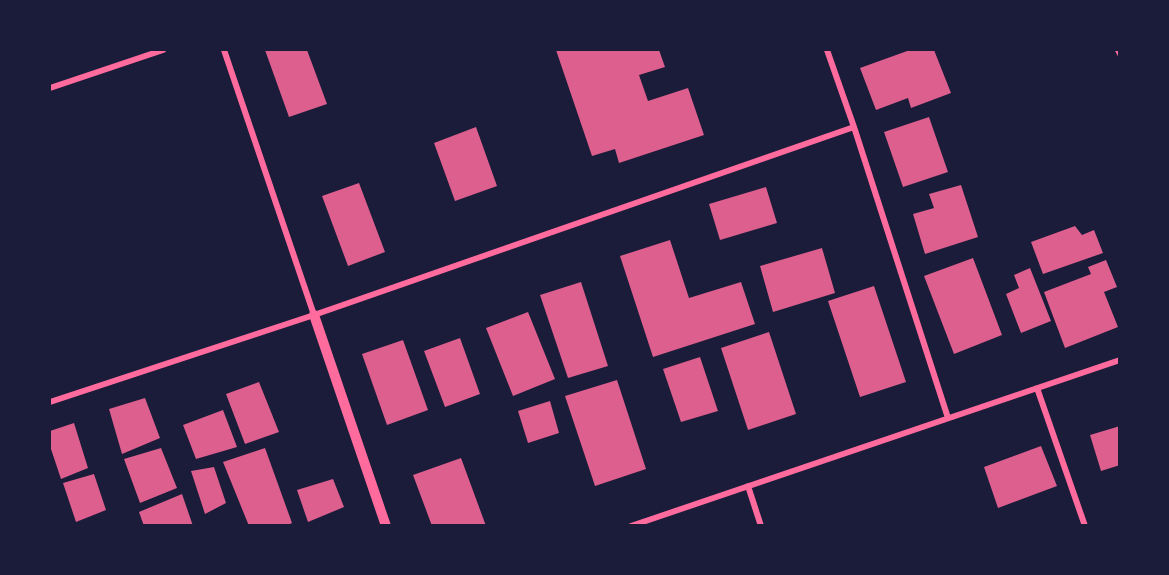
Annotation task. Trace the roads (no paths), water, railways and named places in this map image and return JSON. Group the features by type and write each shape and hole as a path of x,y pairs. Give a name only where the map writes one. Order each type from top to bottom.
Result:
{"street":[{"path":"50,88 163,50"},
{"path":"224,50 386,525"},
{"path":"827,50 948,418"},
{"path":"1118,50 1119,54"},
{"path":"50,402 314,315 854,127"},
{"path":"631,525 1119,360"},
{"path":"1037,388 1085,525"},
{"path":"747,486 761,525"}]}
